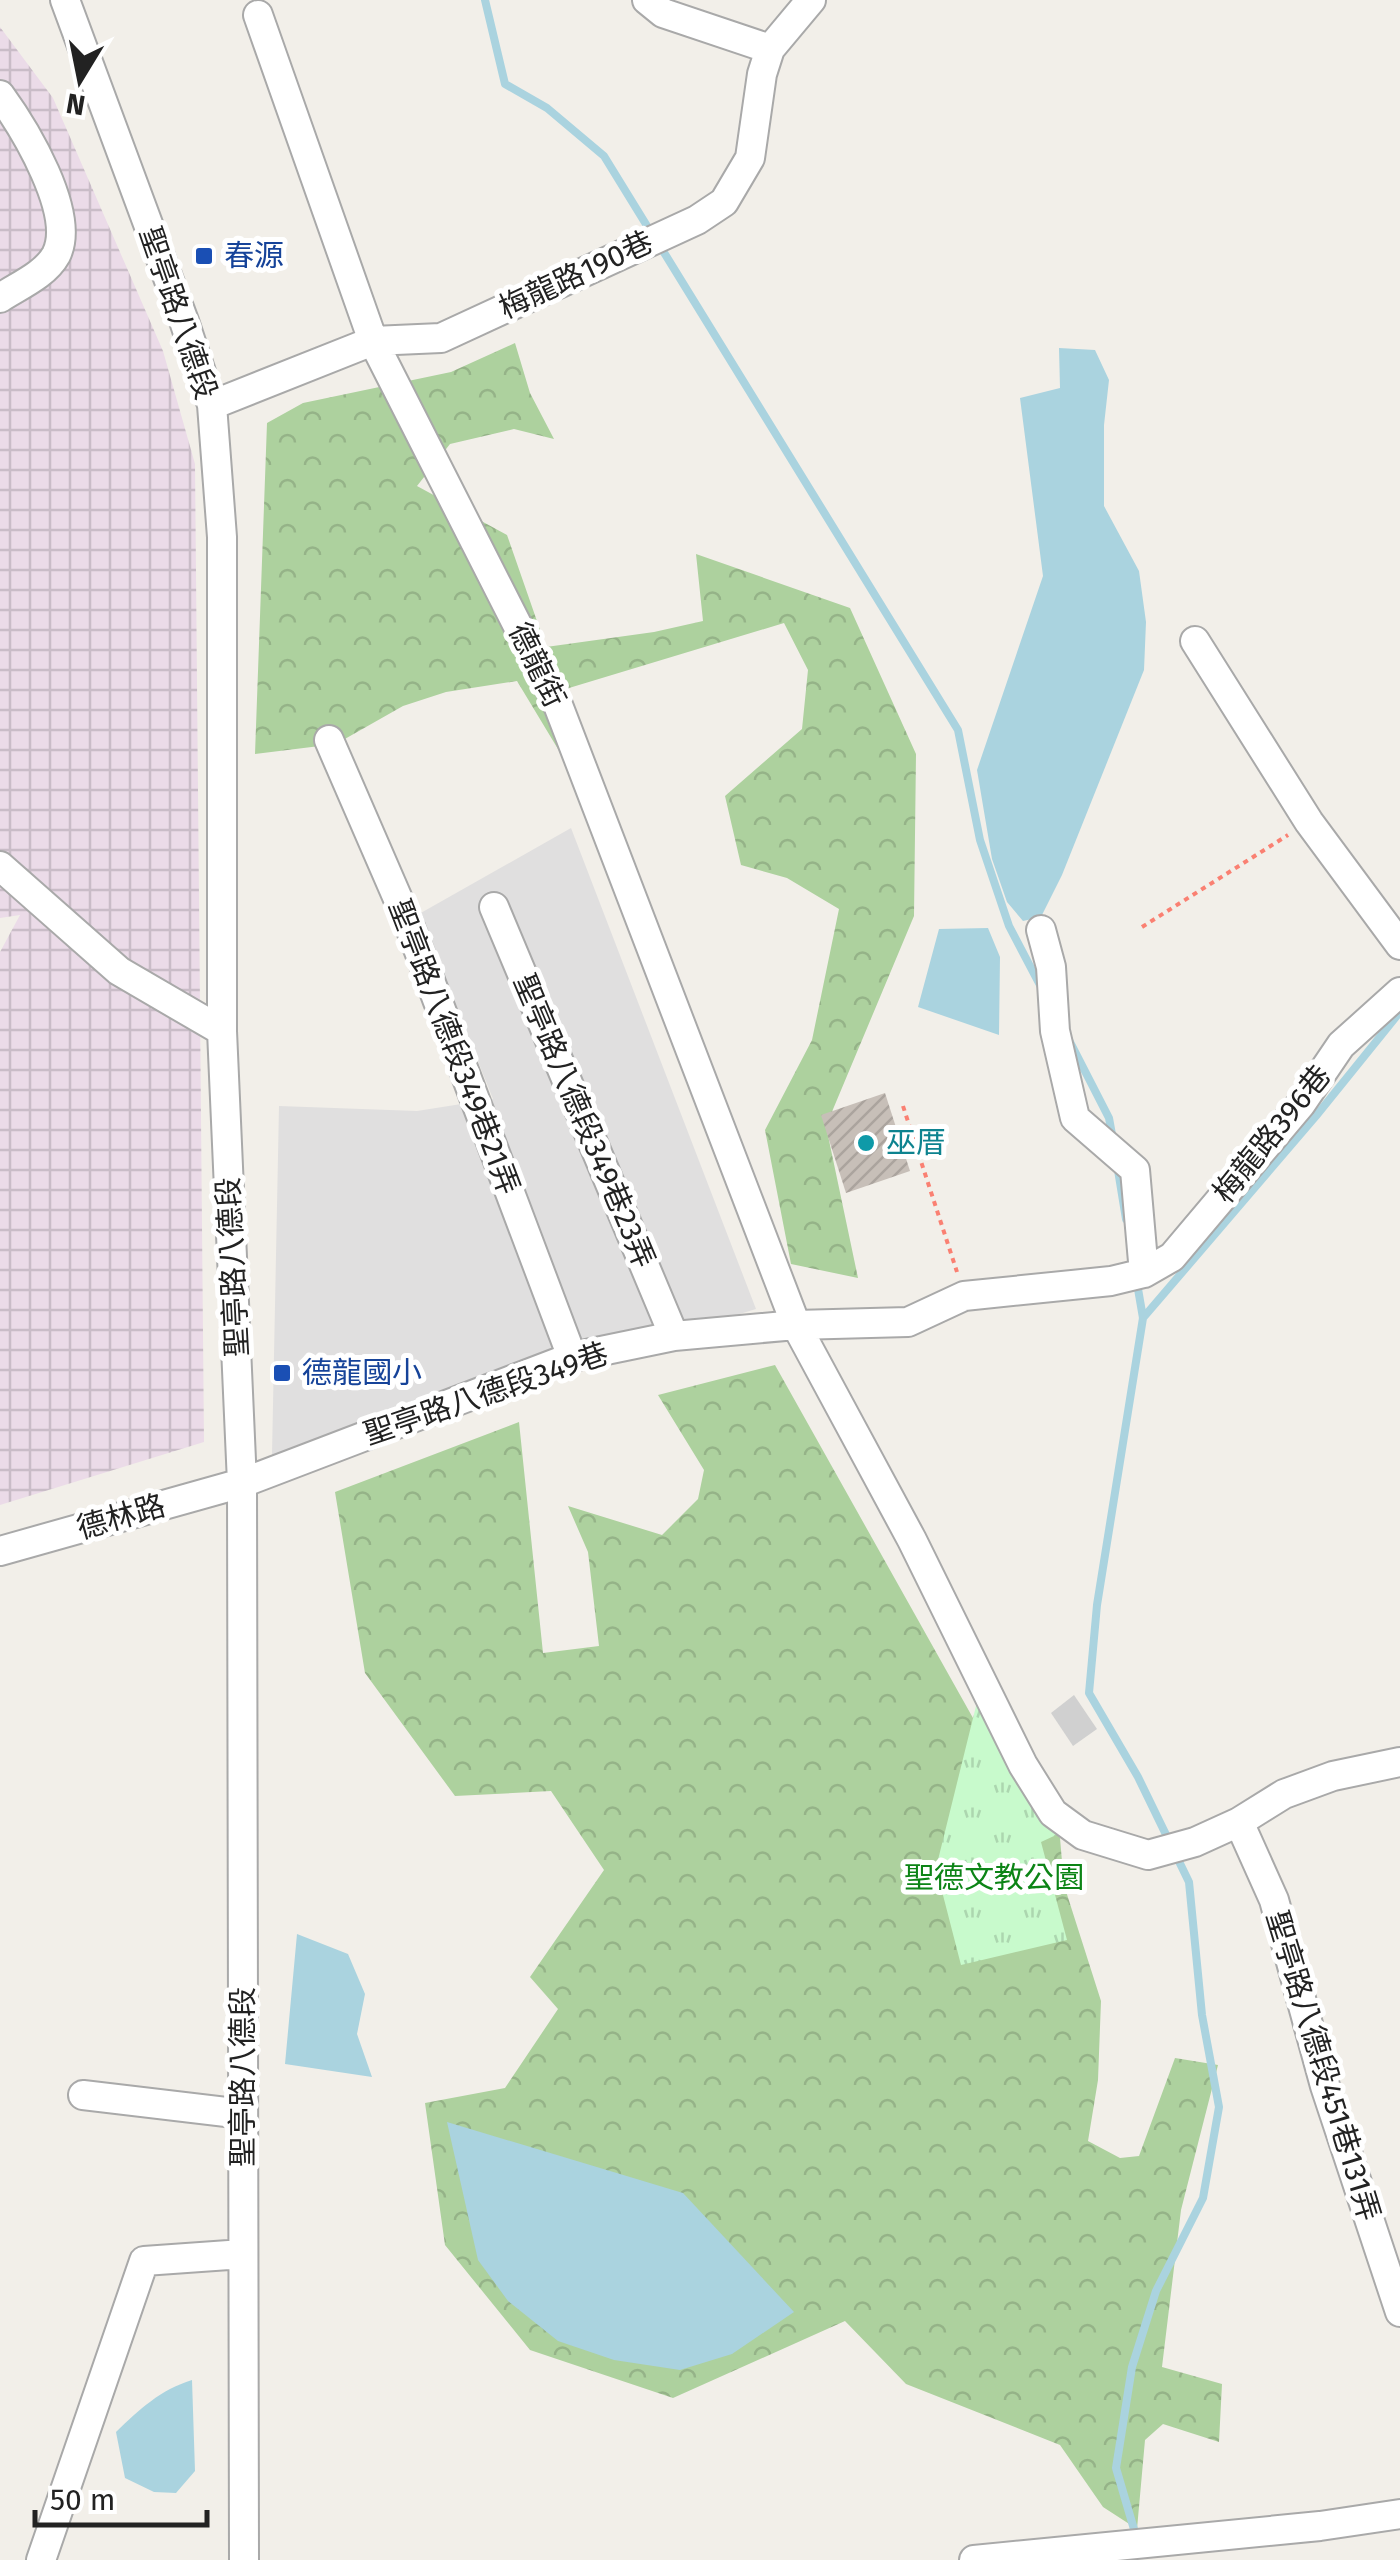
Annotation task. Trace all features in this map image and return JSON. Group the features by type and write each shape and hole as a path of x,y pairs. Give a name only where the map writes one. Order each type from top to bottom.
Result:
{"street":[{"name":"聖亭路八德段","path":"65,0 212,405 222,538 222,1030 242,1483 244,2560"},
{"path":"646,0 664,13 770,49"},
{"name":"梅龍路190巷","path":"212,405 373,341 442,338 697,220 724,202 750,158 762,74 770,49 811,0"},
{"name":"德龍街","path":"258,15 373,341 558,706 796,1325 912,1540 1023,1765 1052,1813 1083,1834 1148,1856 1195,1842 1239,1822 1284,1794 1333,1776 1400,1762"},
{"path":"0,95 36,155 58,206 61,226 57,253 43,271 0,298"},
{"path":"1194,641 1308,822 1400,945"},
{"name":"聖亭路八德段349巷21弄","path":"329,740 408,922 572,1357"},
{"path":"0,866 120,972 222,1030"},
{"name":"聖亭路八德段349巷23弄","path":"494,907 674,1336"},
{"path":"1042,930 1051,967 1055,1031 1075,1118 1135,1170 1144,1273"},
{"name":"梅龍路396巷","path":"796,1325 908,1322 964,1296 1111,1281 1144,1273 1172,1257 1302,1104 1341,1045 1400,992"},
{"name":"聖亭路八德段349巷","path":"242,1483 572,1357 674,1336 796,1325"},
{"name":"德林路","path":"0,1550 242,1483"},
{"name":"聖亭路八德段451巷131弄","path":"1239,1822 1274,1900 1325,2086 1400,2312"},
{"path":"83,2095 243,2114"},
{"path":"41,2560 144,2261 244,2254"},
{"path":"974,2560 1320,2526 1400,2514"}],"path":[{"path":"1142,927 1308,822"},
{"path":"903,1106 964,1296"}],"shaded area":[{"path":"0,27 53,98 163,351 195,464 204,1442 0,1505 0,952 20,915 0,918"},
{"path":"571,828 756,1309 272,1455 279,1106 417,1111 493,1099 419,914"},
{"path":"1074,1695 1097,1729 1073,1746 1051,1713"}],"green space":[{"path":"515,343 530,393 554,439 514,429 450,444 417,486 507,535 546,647 703,621 696,554 850,608 916,754 914,916 826,1126 858,1278 791,1264 765,1130 812,1040 839,909 787,878 741,865 725,796 802,729 808,670 784,623 569,688 567,764 517,681 446,692 403,706 336,744 255,754 267,423 303,403 451,372"},
{"path":"775,1365 1010,1784 1060,1838 1064,1885 1101,2001 1098,2080 1088,2141 1120,2158 1139,2156 1175,2058 1218,2065 1181,2210 1162,2367 1222,2384 1219,2442 1163,2424 1145,2440 1137,2529 1103,2507 1060,2445 906,2384 845,2321 673,2398 530,2350 445,2245 425,2103 505,2088 558,2009 530,1977 604,1870 551,1791 455,1796 365,1673 335,1492 519,1422 543,1653 599,1646 588,1552 568,1506 662,1535 698,1499 704,1470 658,1395"},
{"name":"聖德文教公園","path":"978,1698 1067,1830 1041,1842 1067,1940 961,1965 936,1868"}],"water":[{"path":"1059,348 1095,350 1109,380 1104,425 1104,506 1139,571 1146,622 1144,670 1062,875 1041,917 1023,921 1007,902 992,859 977,770 1043,576 1020,398 1060,388"},
{"path":"988,928 1000,957 999,1035 918,1007 939,929"},
{"path":"297,1934 348,1954 365,1994 357,2034 372,2077 285,2064"},
{"path":"447,2122 683,2193 794,2312 732,2354 680,2370 614,2360 558,2341 508,2301 478,2260"},
{"path":"192,2380 195,2471 176,2493 154,2492 125,2478 116,2432 160,2395"}],"building":[{"name":"巫厝","path":"885,1093 910,1171 846,1193 821,1115"}],"waterway":[{"path":"485,0 505,84 547,108 604,156 652,234"},
{"path":"660,246 958,730 980,840 1009,926 1041,987"},
{"path":"1143,1318 1400,1012"},
{"path":"1069,1040 1109,1118 1113,1140"},
{"path":"1117,1164 1126,1219"},
{"path":"1136,2536 1116,2468 1132,2367 1156,2291 1203,2198 1219,2107 1202,2015 1189,1882 1138,1777 1089,1693 1097,1605 1143,1318 1137,1283"}],"place":[{"name":"春源","path":"204,256"},
{"name":"巫厝","path":"866,1143"},
{"name":"德龍國小","path":"282,1373"}]}
